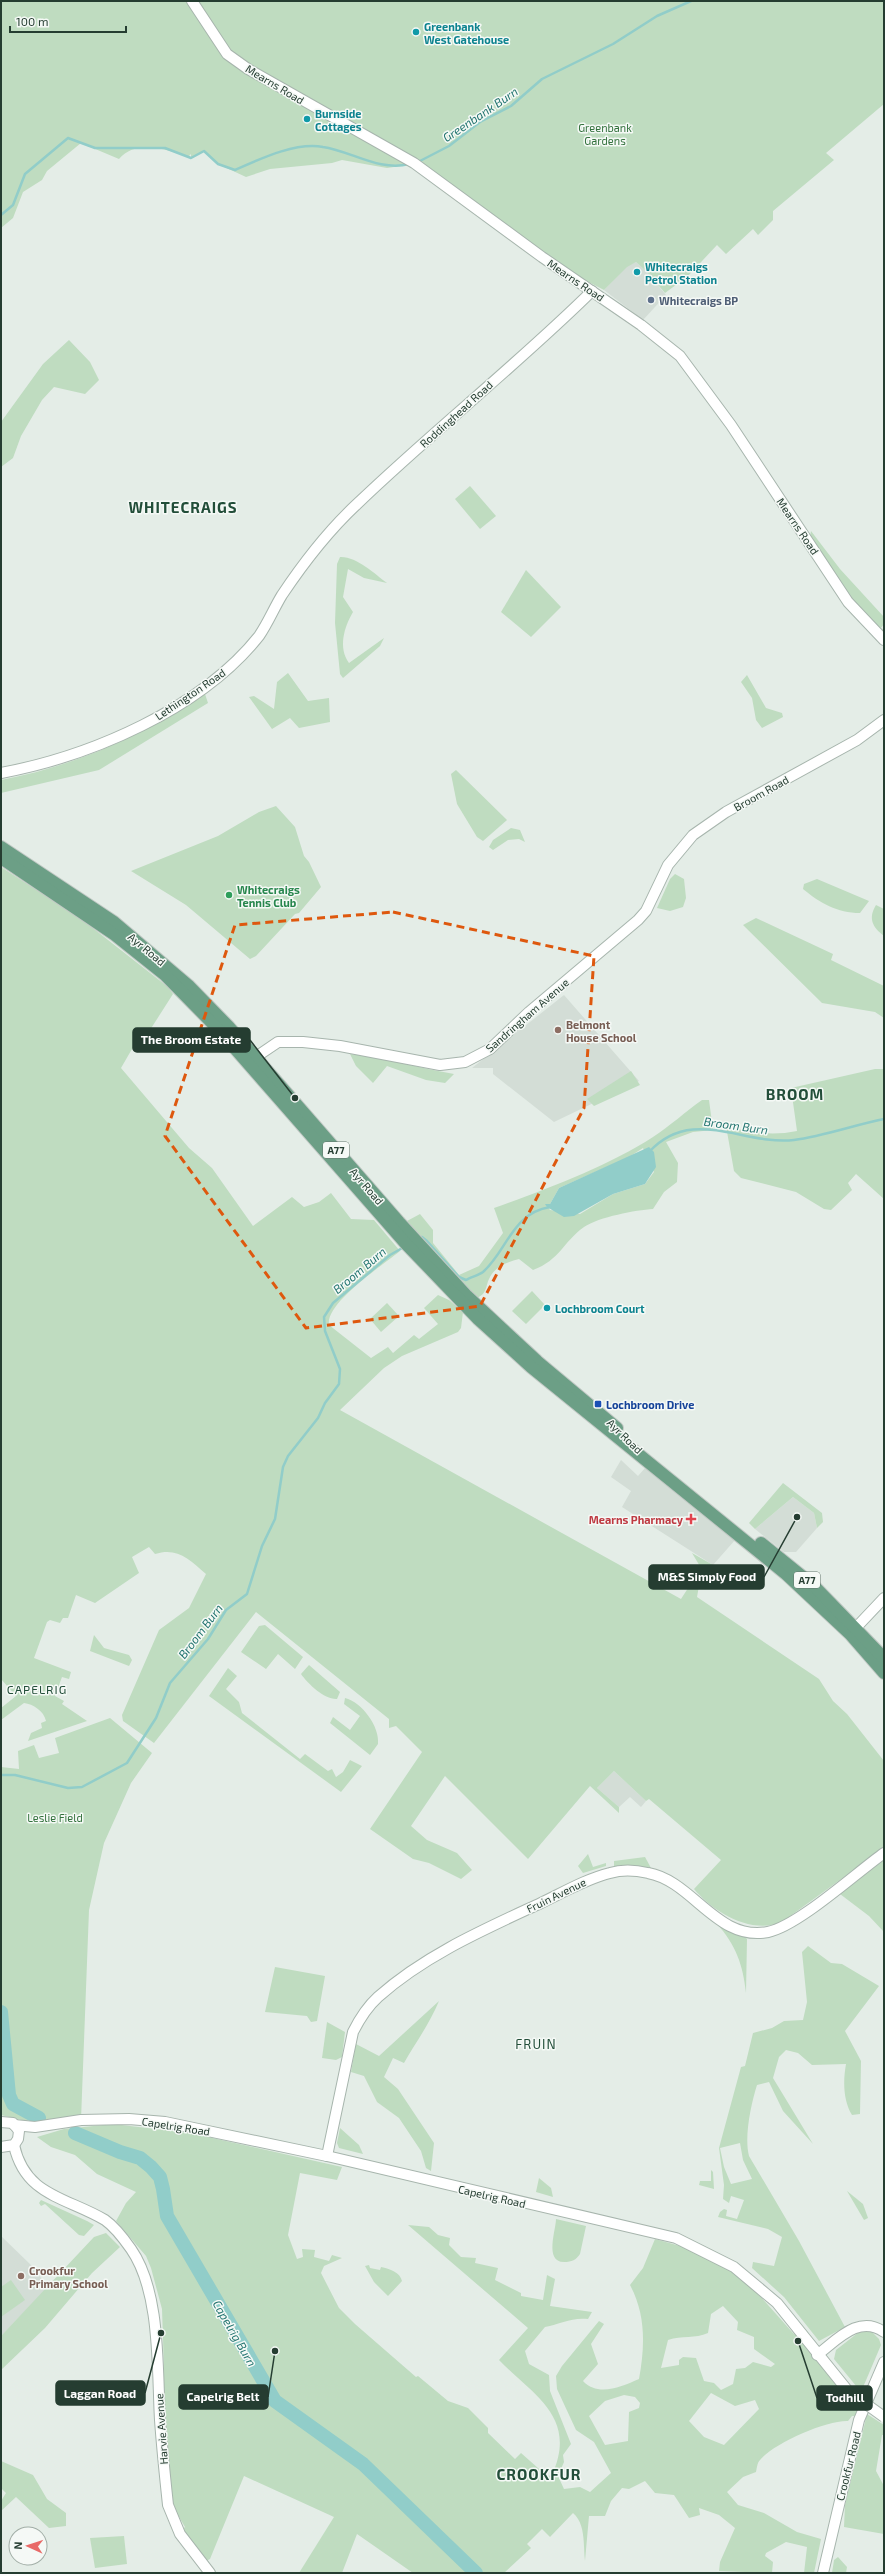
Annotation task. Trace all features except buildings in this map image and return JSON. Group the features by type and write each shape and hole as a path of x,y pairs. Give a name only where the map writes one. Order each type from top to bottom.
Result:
{"main road":[{"name":"Ayr Road","path":"1,847 107,923 212,1009 251,1060 378,1206 472,1300 537,1361 599,1411 642,1450 657,1470 854,1631 884,1658"},
{"name":"Ayr Road","path":"1,858 107,923"},
{"name":"Ayr Road","path":"854,1631 884,1673"}],"street":[{"name":"Mearns Road","path":"192,1 227,54 248,69 414,163 667,344 686,362 731,425 848,602 884,640"},
{"name":"Roddinghead Road","path":"323,539 403,461 592,291"},
{"name":"Lethington Road","path":"1,773 53,762 104,744 172,708 221,674 260,634 290,583 323,539"},
{"name":"Broom Road","path":"656,886 681,847 704,826 846,746 884,720"},
{"name":"Sandringham Avenue","path":"251,1060 278,1042 303,1042 340,1046 440,1064 454,1065 477,1058 490,1049 529,1012 638,920 646,911 656,886"},
{"path":"854,1631 884,1598"},
{"name":"Fruin Avenue","path":"327,2156 351,2038 359,2020 379,1996 442,1951 591,1879 623,1870 649,1873 664,1877 682,1889 726,1925 752,1933 768,1932 795,1920 884,1853"},
{"name":"Capelrig Road","path":"1,2122 10,2122 14,2125 34,2127 81,2120 129,2119 165,2122 327,2156 676,2238 709,2253 740,2272 777,2303 848,2391 884,2417"},
{"name":"Harvie Avenue","path":"14,2125 16,2156 26,2175 48,2194 105,2220 131,2248 143,2271 152,2310 168,2505 180,2534 210,2573"},
{"name":"Capelrig Road","path":"16,2140 34,2127"},
{"path":"1,2147 16,2140"},
{"path":"817,2354 856,2326 868,2324 884,2332"},
{"name":"Crookfur Road","path":"823,2573 859,2420 884,2362"}],"highlighted area":[{"path":"393,912 594,956 584,1108 480,1306 306,1328 165,1136 235,925"}],"shaded area":[{"path":"636,262 646,271 666,295 643,320 604,290 627,266"},
{"name":"Belmont House School","path":"564,995 639,1081 554,1122 493,1074 493,1068 472,1068"},
{"path":"621,1460 638,1476 646,1467 735,1540 713,1565 622,1507 631,1491 611,1477"},
{"path":"793,1497 814,1513 817,1528 796,1552 784,1552 755,1529"},
{"path":"614,1771 646,1801 641,1807 630,1797 619,1807 597,1788"},
{"name":"Crookfur Primary School","path":"1,2236 32,2266 48,2287 1,2336"}],"green space":[{"name":"Greenbank Gardens","path":"1,1 884,1 884,104 826,153 834,160 773,211 773,220 758,235 753,229 726,254 717,245 688,276 665,293 636,262 627,267 604,290 575,275 422,163 387,168 342,160 332,163 270,169 246,177 218,164 204,151 191,158 191,154 188,157 171,151 143,147 126,153 119,159 81,143 47,171 42,180 23,192 13,218 1,228"},
{"path":"69,340 90,362 99,380 85,394 54,387 42,400 21,436 13,458 1,467 1,422 43,364"},
{"path":"470,486 496,516 480,529 455,499"},
{"path":"811,531 840,569 884,617 884,624 881,628 884,630 884,635 852,600 810,537"},
{"path":"340,557 346,557 359,562 387,583 364,578 348,569 343,597 353,612 347,624 343,644 349,663 384,638 380,646 343,678 340,674 335,623 337,564"},
{"path":"526,570 561,607 531,637 501,612"},
{"path":"288,673 308,701 329,698 330,722 299,728 290,718 272,729 249,697 254,696 274,709 277,682"},
{"path":"747,675 766,708 782,713 783,717 762,728 756,720 752,698 741,682"},
{"path":"205,694 208,703 99,770 1,793 1,780 55,767 107,748 157,723"},
{"path":"456,770 507,820 483,841 477,837 457,804 451,774"},
{"path":"276,806 295,827 304,856 309,862 321,887 299,913 295,914 256,956 250,959 186,905 131,871 218,836 259,812"},
{"path":"511,828 520,830 525,842 519,839 508,840 493,850 489,847 493,840"},
{"path":"1,867 80,918 168,987 173,994 143,1041 139,1052 132,1049 121,1068 189,1148 212,1168 253,1226 292,1197 304,1207 319,1202 331,1193 351,1219 374,1220 400,1251 345,1296 330,1316 329,1325 371,1358 388,1347 393,1353 414,1335 419,1339 438,1324 424,1308 438,1295 449,1300 463,1312 461,1328 458,1332 402,1356 384,1368 340,1410 681,1599 701,1568 692,1553 713,1565 699,1586 697,1597 819,1679 833,1701 847,1714 884,1761 884,1848 782,1922 758,1926 734,1919 722,1913 702,1898 694,1889 721,1860 649,1799 646,1801 614,1771 597,1788 619,1807 619,1813 590,1786 528,1859 445,1776 411,1826 427,1840 457,1853 472,1870 461,1879 429,1863 413,1859 370,1829 422,1752 396,1726 389,1728 389,1719 256,1612 154,1743 123,1721 122,1715 159,1630 189,1608 206,1574 188,1559 176,1553 163,1552 155,1554 149,1547 132,1557 139,1573 95,1603 76,1595 68,1618 63,1618 60,1623 50,1620 47,1622 34,1658 71,1672 69,1679 62,1677 55,1696 64,1701 62,1704 87,1721 28,1741 31,1733 42,1728 41,1723 46,1721 43,1714 38,1709 24,1703 1,1720 1,1708 16,1696 1,1679"},
{"path":"675,874 684,879 686,898 683,907 670,911 657,908 670,879"},
{"path":"817,879 869,901 860,913 852,913 836,909 822,903 803,889 804,884"},
{"path":"876,905 884,909 884,936 872,922 872,914"},
{"path":"756,918 833,954 831,960 884,986 884,1018 875,1012 822,1003 743,925"},
{"path":"350,1054 454,1074 445,1083 426,1080 387,1066 373,1083 356,1066"},
{"path":"875,1069 884,1069 884,1199 856,1174 848,1183 852,1190 831,1210 824,1209 796,1192 741,1178 734,1171 726,1126 762,1133 788,1133 797,1131 791,1088"},
{"path":"631,1071 640,1085 594,1106 587,1099"},
{"path":"702,1100 709,1100 713,1130 693,1132 666,1142 678,1163 677,1182 664,1192 653,1209 618,1215 591,1223 577,1233 549,1261 533,1270 519,1259 503,1265 493,1273 488,1280 485,1292 477,1298 407,1221 420,1214 433,1230 433,1243 459,1275 479,1266 503,1233 494,1208 555,1185 616,1158 653,1137","holes":["643,1148 654,1172 645,1184 613,1194 580,1214 550,1210 546,1204 550,1204 559,1188 629,1157"]},
{"path":"532,1291 545,1305 526,1324 512,1311"},
{"path":"387,1303 399,1316 381,1332 370,1319"},
{"path":"783,1483 822,1513 823,1522 817,1528 814,1513 793,1497 755,1529 749,1523"},
{"path":"265,1625 303,1657 295,1669 278,1654 266,1669 241,1652 259,1626"},
{"path":"94,1635 104,1648 129,1655 132,1660 129,1666 90,1651"},
{"path":"309,1665 340,1692 337,1699 332,1699 322,1694 312,1687 304,1678 301,1674"},
{"path":"228,1668 237,1676 226,1689 239,1702 242,1713 300,1759 305,1754 328,1771 332,1769 336,1777 343,1772 350,1760 362,1766 341,1792 209,1696"},
{"path":"345,1698 358,1704 373,1723 378,1737 378,1744 370,1755 330,1723 333,1717 350,1730 360,1716 344,1704"},
{"name":"Leslie Field","path":"110,1718 152,1753 131,1783 104,1843 89,1910 81,2120 52,2125 38,2118 26,2121 1,2115 1,1767 19,1769 18,1751 34,1745 39,1758 59,1753 55,1738"},
{"path":"588,1854 593,1867 606,1863 606,1866 583,1873 578,1866"},
{"path":"645,1857 651,1868 614,1866 614,1861"},
{"path":"884,1860 884,1932 869,1916 840,1894"},
{"path":"717,1924 743,1935 747,1939 746,1993 743,1973 738,1956 724,1932"},
{"path":"808,1946 831,1963 842,1964 879,1986 845,2031 861,2061 860,2114 852,2115 845,2097 844,2077 846,2064 812,2065 798,2053 786,2050 779,2057 773,2078 813,2144 783,2111 769,2082 757,2085 749,2120 747,2140 749,2156 799,2241 845,2327 819,2341 784,2297 752,2268 753,2262 774,2266 782,2237 768,2229 718,2217 720,2212 724,2209 727,2210 726,2216 737,2219 744,2200 731,2196 729,2203 723,2199 724,2185 719,2148 741,2067 745,2066 753,2033 772,2028 784,2021 803,2020 807,2002 802,1952","holes":["740,2143 743,2160 752,2179 731,2184 724,2167 720,2148"]},
{"path":"275,1967 325,1976 317,2021 311,2022 307,2016 265,2012"},
{"path":"439,2001 427,2025 404,2063 393,2058 384,2077 398,2089 434,2143 431,2171 426,2168 421,2151 399,2118 377,2102 364,2076 351,2072 356,2044 379,2056"},
{"path":"327,2022 345,2032 342,2057 336,2060 322,2058"},
{"path":"113,2124 190,2133 342,2167 337,2180 300,2173 288,2235 297,2259 303,2257 302,2249 315,2250 314,2257 329,2261 332,2255 342,2258 324,2266 321,2273 339,2308 355,2324 416,2377 418,2376 448,2401 468,2408 488,2428 488,2433 515,2459 521,2453 547,2476 552,2475 559,2455 560,2438 556,2423 548,2409 538,2397 499,2360 528,2328 408,2225 429,2227 438,2235 450,2238 449,2245 461,2257 476,2258 475,2263 498,2268 495,2280 521,2293 521,2296 543,2300 547,2275 555,2279 550,2306 592,2312 588,2319 571,2320 545,2327 525,2351 529,2364 549,2375 550,2391 571,2444 563,2455 564,2462 558,2476 564,2489 580,2487 590,2492 611,2473 594,2442 576,2430 557,2389 556,2376 562,2366 599,2321 604,2324 591,2344 598,2364 583,2381 589,2386 603,2390 625,2385 639,2379 643,2331 639,2308 630,2285 643,2268 655,2239 698,2251 725,2265 751,2286 793,2333 803,2340 839,2389 858,2408 855,2416 852,2416 848,2421 827,2424 815,2428 788,2440 767,2453 759,2461 756,2472 743,2477 727,2492 738,2505 764,2513 797,2532 821,2539 814,2573 804,2573 807,2547 786,2542 766,2553 765,2556 773,2562 772,2573 719,2571 720,2562 735,2528 719,2515 699,2508 700,2515 689,2518 674,2495 655,2493 645,2481 629,2489 622,2488 611,2501 605,2516 589,2516 585,2561 582,2529 573,2513 550,2537 542,2529 527,2544 531,2548 504,2573 413,2573 357,2534 342,2573 299,2573 334,2517 244,2476 210,2559 206,2561 183,2529 185,2527 175,2510 171,2494 161,2371 164,2369 162,2309 151,2268 146,2256 116,2221 126,2203 136,2192 97,2174 75,2155 51,2147 37,2137 64,2129","holes":["723,2306 738,2322 737,2330 754,2337 754,2349 775,2364 771,2367 753,2362 745,2368 736,2369 733,2384 721,2390 714,2383 704,2381 696,2358 683,2357 679,2360 679,2365 661,2368 668,2340 698,2336 708,2333 711,2314","711,2393 735,2406 755,2400 759,2409 724,2445 704,2437 689,2421","624,2395 635,2397 640,2403 639,2408 629,2412 628,2441 605,2445 589,2416 605,2401"]},
{"path":"340,2128 359,2145 363,2154 339,2148 337,2143"},
{"path":"711,2170 713,2172 714,2189 699,2185 700,2181 711,2181"},
{"path":"539,2178 551,2188 553,2197 536,2192"},
{"path":"847,2191 863,2204 868,2218 864,2220"},
{"path":"41,2200 94,2225 84,2236 79,2235 45,2204 41,2206 39,2203"},
{"path":"556,2219 586,2226 580,2254 572,2261 558,2261 554,2257 552,2245"},
{"path":"106,2233 120,2247 92,2273 45,2328 1,2370 1,2336 94,2237"},
{"path":"369,2265 370,2268 380,2270 381,2267 394,2271 399,2275 402,2281 388,2296 374,2282 365,2266"},
{"path":"11,2280 25,2300 1,2317 1,2287"},
{"path":"871,2331 879,2339 881,2345 861,2392 834,2359 836,2350 859,2332"},
{"path":"867,2414 884,2425 884,2435 882,2435 876,2471 884,2486 884,2534 844,2527 845,2505"},
{"path":"1,2461 33,2475 47,2499 66,2513 66,2526 49,2528 16,2497 1,2511 1,2501 6,2493 1,2488"},
{"path":"124,2536 127,2564 95,2568 90,2538"},
{"path":"838,2557 847,2567 846,2573 832,2573 834,2560"}],"water":[{"path":"649,1147 654,1152 656,1167 645,1184 613,1194 574,1216 564,1217 547,1207 545,1204 550,1204 559,1188"}],"waterway":[{"name":"Greenbank Burn","path":"418,162 449,146 480,122 511,106 542,79 613,44 657,16 691,1"},
{"name":"Greenbank Burn","path":"1,215 13,205 25,174 68,138 95,148 165,148 191,158 204,151 218,164 235,170 278,152 312,146 334,149 376,163 398,166 409,164"},
{"name":"Broom Burn","path":"649,1152 665,1138 683,1131 700,1129 756,1138 794,1140 884,1119"},
{"name":"Broom Burn","path":"419,1238 422,1237 427,1241 459,1277 466,1280 483,1272 498,1254 518,1225 527,1217 537,1211 550,1207"},
{"name":"Broom Burn","path":"1,1775 15,1775 68,1788 82,1787 127,1763 156,1718 170,1683 208,1639 226,1610 247,1594 262,1546 275,1519 283,1467 288,1456 318,1418 325,1403 339,1384 340,1369 325,1331 324,1317 333,1303 390,1255 404,1247"},
{"name":"Capelrig Burn","path":"1,2012 9,2095 13,2104 39,2118"},
{"name":"Capelrig Burn","path":"75,2133 120,2152 140,2158 151,2167 160,2177 167,2216 275,2401 363,2464 476,2573"}],"place":[{"name":"Greenbank West Gatehouse","path":"416,32"},
{"name":"Burnside Cottages","path":"307,119"},
{"name":"Whitecraigs Petrol Station","path":"637,272"},
{"name":"Whitecraigs BP","path":"651,300"},
{"name":"Whitecraigs Tennis Club","path":"229,895"},
{"name":"Belmont House School","path":"558,1030"},
{"name":"The Broom Estate","path":"295,1098"},
{"name":"Lochbroom Court","path":"547,1308"},
{"name":"Lochbroom Drive","path":"598,1404"},
{"name":"M&S Simply Food","path":"797,1517"},
{"name":"Mearns Pharmacy","path":"691,1519"},
{"name":"Crookfur Primary School","path":"21,2276"},
{"name":"Laggan Road","path":"161,2333"},
{"name":"Todhill","path":"798,2341"},
{"name":"Capelrig Belt","path":"275,2351"}],"district":[{"name":"WHITECRAIGS","path":"183,507"},
{"name":"BROOM","path":"795,1094"},
{"name":"CAPELRIG","path":"37,1689"},
{"name":"FRUIN","path":"536,2044"},
{"name":"CROOKFUR","path":"539,2474"}]}
